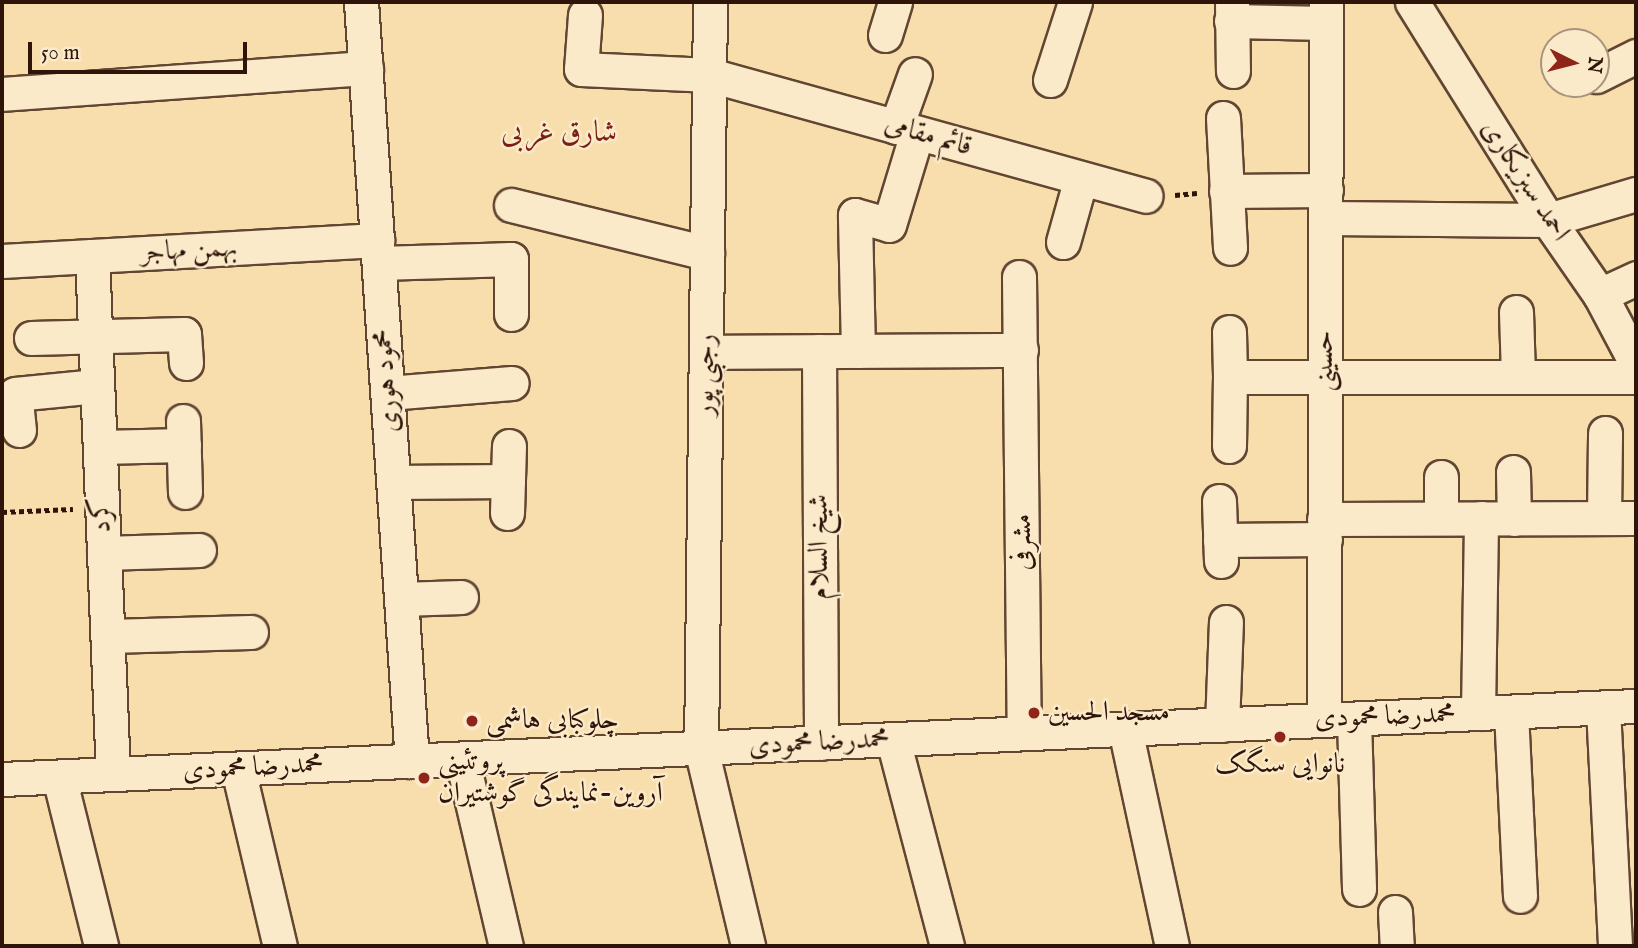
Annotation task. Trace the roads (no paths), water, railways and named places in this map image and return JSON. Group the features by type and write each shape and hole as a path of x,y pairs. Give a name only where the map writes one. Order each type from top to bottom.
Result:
{"street":[{"name":"محمود هوری","path":"361,2 412,761"},
{"name":"رجبی پور","path":"710,2 701,748 748,946"},
{"path":"885,35 895,2"},
{"path":"1050,80 1075,2"},
{"name":"احمد سبزیکاری","path":"1412,2 1548,220 1601,295 1636,363"},
{"path":"1233,71 1231,12 1326,13"},
{"name":"حسینی","path":"1326,13 1325,529 1339,719 1359,888"},
{"path":"586,15 581,69 709,75"},
{"path":"1610,69 1636,57"},
{"path":"2,94 366,68"},
{"path":"858,351 855,215 889,225 915,74"},
{"name":"قائم مقامی","path":"709,75 1146,196"},
{"path":"1223,118 1230,248"},
{"path":"1063,242 1082,178"},
{"path":"1226,191 1326,204 1548,220 1636,194"},
{"path":"511,205 707,253"},
{"name":"بهمن مهاجر","path":"2,261 92,256 378,252 511,260 510,314"},
{"name":"کرد","path":"92,256 113,774"},
{"name":"مشرفی","path":"1019,277 1024,733"},
{"path":"1601,295 1636,278"},
{"path":"1516,312 1518,377"},
{"path":"1229,332 1229,446"},
{"path":"32,338 184,334 186,363"},
{"path":"706,352 1021,350"},
{"name":"شیخ السلام","path":"819,351 821,743"},
{"path":"1230,377 1636,377"},
{"path":"388,393 512,383"},
{"path":"19,430 15,394 97,386"},
{"path":"100,447 183,433 185,492"},
{"path":"1219,501 1220,550 1325,529 1441,518 1620,518 1605,433"},
{"path":"393,482 508,497 509,446"},
{"path":"1478,713 1497,518 1513,472"},
{"path":"1441,477 1441,518"},
{"path":"104,553 199,550"},
{"path":"402,599 461,597"},
{"path":"1222,725 1226,622"},
{"path":"108,636 251,632"},
{"name":"محمدرضا محمودی","path":"2,779 1636,706"},
{"path":"1603,708 1615,946"},
{"path":"1511,712 1520,896"},
{"path":"1125,729 1172,946"},
{"path":"893,740 947,946"},
{"path":"462,759 506,946"},
{"path":"238,769 280,946"},
{"path":"59,777 101,946"},
{"path":"1395,912 1397,946"}],"place":[{"name":"مسجد الحسین","path":"1034,713"},
{"name":"چلوکبابی هاشمی","path":"472,721"},
{"name":"نانوایی سنگک","path":"1280,737"},
{"name":"پروتئینی آروین-نمایندگی گوشتیران","path":"424,778"}],"district":[{"name":"شارق غربی","path":"559,133"}]}
